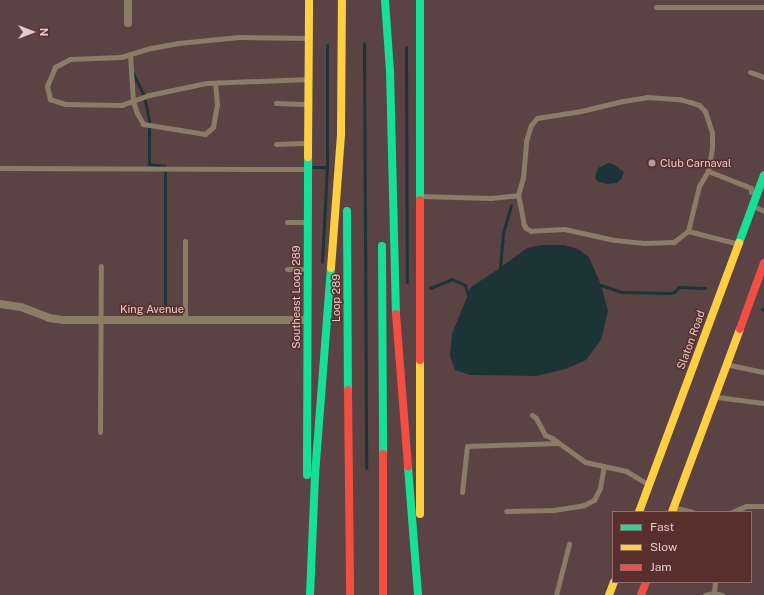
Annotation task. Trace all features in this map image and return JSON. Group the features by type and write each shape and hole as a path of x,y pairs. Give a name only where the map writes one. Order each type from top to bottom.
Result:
{"main road":[{"name":"Southeast Loop 289","path":"309,0 307,320 309,595"},
{"path":"309,595 315,475 341,134 342,0"},
{"path":"347,173 349,0"},
{"path":"382,0 382,111"},
{"path":"385,0 390,71 396,318 419,595"},
{"path":"419,595 420,0"},
{"name":"Slaton Road","path":"639,511 764,175"},
{"name":"Loop 289","path":"347,204 350,595"},
{"path":"382,238 383,595"},
{"path":"672,510 764,263"},
{"path":"609,595 614,583"},
{"path":"641,595 646,583"}],"street":[{"path":"128,0 128,22"},
{"name":"King Avenue","path":"0,304 21,307 56,319 307,320"}],"lane":[{"path":"656,7 764,7"},
{"path":"309,38 239,37 178,43 151,48 121,57 70,59 55,67 47,86 50,99 65,104 122,105 149,95 215,83 309,79"},
{"path":"130,55 133,101 143,124 205,134 213,127 217,105 215,83"},
{"path":"750,72 764,77"},
{"path":"639,98 678,99 699,106 705,111 712,133 712,148 708,171 699,186 688,231 674,242 644,243 614,240 564,229 531,231 526,228 524,224 518,195 523,178 526,141 531,125 537,118 581,111 639,98"},
{"path":"276,103 309,104"},
{"path":"276,144 308,143"},
{"path":"0,168 308,169"},
{"path":"708,171 751,188 753,206 764,211"},
{"path":"420,196 491,198 518,195"},
{"path":"287,222 308,222"},
{"path":"688,231 738,244"},
{"path":"185,241 185,320"},
{"path":"100,432 101,266"},
{"path":"287,269 308,269"},
{"path":"727,365 764,372"},
{"path":"714,396 764,403"},
{"path":"532,416 536,418 545,435 585,462 630,472 649,484"},
{"path":"462,492 467,446 558,443"},
{"path":"506,511 554,510 584,504 594,500 600,488 604,466"},
{"path":"734,511 746,506 764,506"},
{"path":"672,510 682,511"},
{"path":"556,595 569,544"},
{"path":"714,593 715,583"},
{"path":"705,595 714,593 722,595"}],"water":[{"path":"608,163 613,164 624,172 622,178 617,183 607,184 596,180 595,177 598,168"},
{"path":"541,245 564,245 578,249 589,257 601,285 608,311 601,340 586,360 566,369 536,376 470,375 455,370 450,356 452,334 471,287 527,248"}],"waterway":[{"path":"364,43 366,468"},
{"path":"327,45 327,167"},
{"path":"406,47 407,282"},
{"path":"132,71 144,96 149,120 149,164 165,166"},
{"path":"309,167 327,167 322,262"},
{"path":"165,168 165,306"},
{"path":"500,268 503,233 511,205"},
{"path":"430,288 452,279 465,285 468,295"},
{"path":"601,285 621,292 670,293 674,292 679,287 705,288"}],"traffic: fast":[{"path":"385,0 390,71 396,314"},
{"path":"420,0 420,200"},
{"path":"307,475 308,157"},
{"path":"739,243 764,175"},
{"path":"347,211 348,390"},
{"path":"382,246 383,454"},
{"path":"310,595 315,475 331,268"},
{"path":"408,467 418,595"}],"traffic: slow":[{"path":"308,157 309,0"},
{"path":"331,268 341,134 342,0"},
{"path":"639,511 739,243"},
{"path":"672,511 740,329"},
{"path":"420,360 420,514"},
{"path":"609,595 614,583"}],"traffic: jam":[{"path":"420,200 420,360"},
{"path":"740,329 764,263"},
{"path":"396,314 408,467"},
{"path":"348,390 350,595"},
{"path":"383,454 383,595"},
{"path":"641,595 646,583"}],"place":[{"name":"Club Carnaval","path":"652,163"}]}
